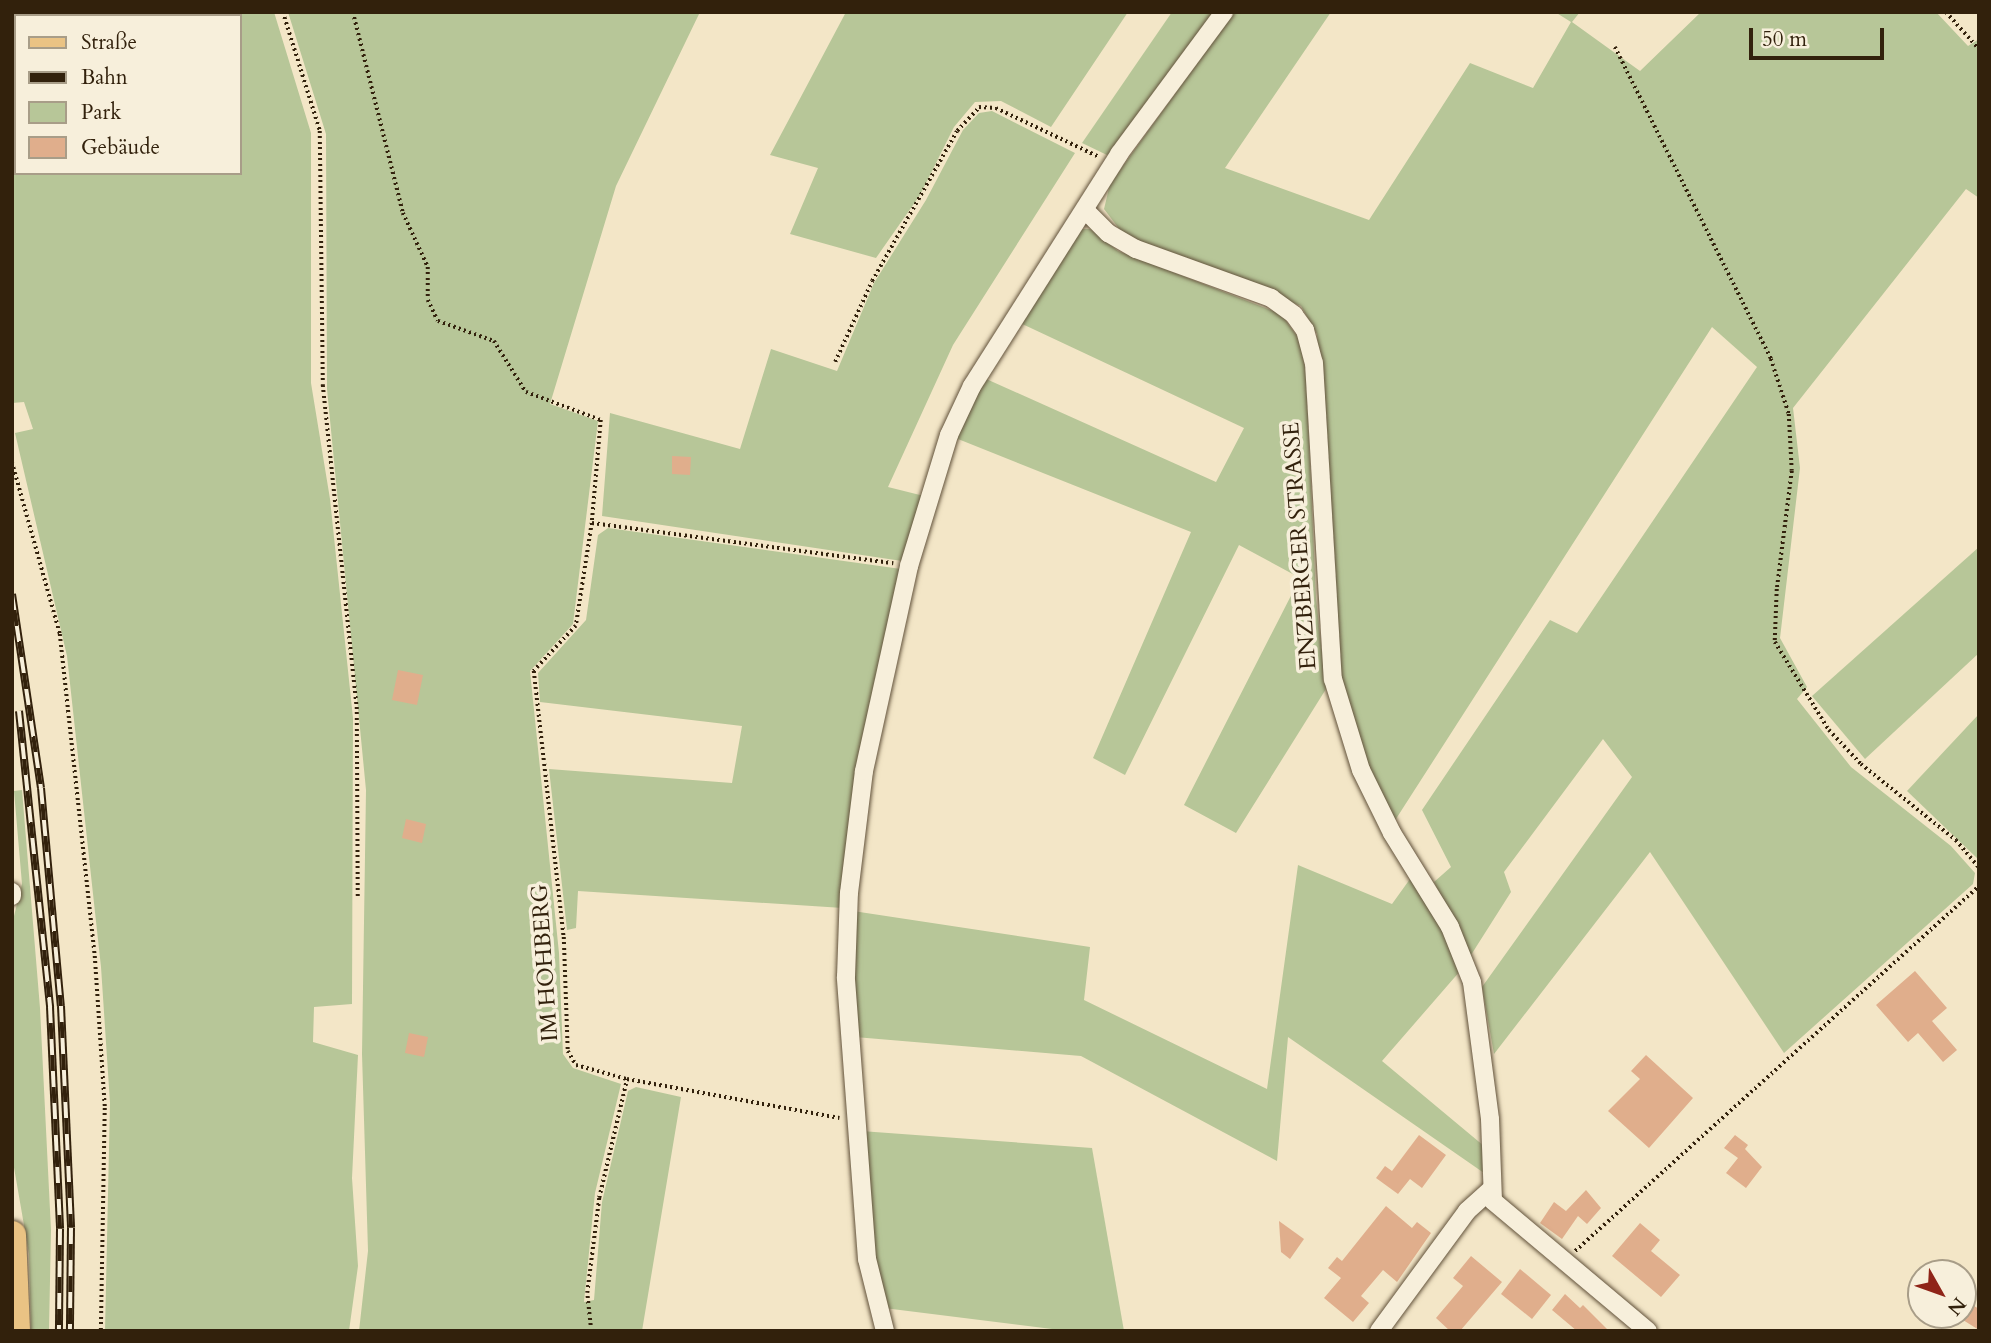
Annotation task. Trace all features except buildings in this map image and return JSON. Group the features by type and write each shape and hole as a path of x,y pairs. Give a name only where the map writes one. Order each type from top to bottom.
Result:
{"main road":[{"path":"12,1235 16,1331"}],"street":[{"path":"885,1331 867,1259 846,977 849,893 864,771 909,566 948,435 972,386 1113,164 1224,12"},
{"name":"ENZBERGER STRASSE","path":"1085,210 1108,233 1136,248 1270,298 1294,315 1305,330 1314,363 1321,536 1333,679 1361,770 1392,833 1450,927 1472,982 1491,1127 1490,1190"},
{"path":"1379,1331 1467,1211 1490,1190 1501,1211 1648,1331"}],"path":[{"path":"283,12 320,131 323,385 357,707 358,899"},
{"name":"IM HOHBERG","path":"353,12 403,213 428,267 428,300 438,321 494,341 526,392 601,420 592,523 576,626 534,671 539,741 564,937 568,1051 576,1065 627,1079 835,1118 855,1116"},
{"path":"1945,12 1979,49"},
{"path":"1615,47 1771,359 1789,414 1793,471 1775,642 1829,730 1861,764 1956,841 1979,867"},
{"path":"835,362 872,281 957,131 979,107 996,108 1113,164"},
{"path":"12,462 60,634 95,956 105,1108 101,1331"},
{"path":"592,523 909,566"},
{"path":"1563,1261 1979,886"},
{"path":"591,1331 587,1293 599,1198 627,1079"}],"green space":[{"path":"12,12 274,12 311,133 311,383 330,499 353,718 352,1004 314,1007 313,1042 358,1055 352,1178 358,1266 349,1331 105,1331 110,1103 101,967 67,656 15,433 33,429 24,402 12,403"},
{"path":"288,12 700,12 616,186 550,404 598,421 573,624 530,671 559,953 563,1054 573,1068 621,1084 595,1193 584,1302 594,1300 602,1202 628,1091 636,1087 681,1097 642,1331 359,1331 368,1251 362,1054 366,790 327,389 326,134"},
{"path":"846,12 1128,12 1051,127 1001,101 975,102 954,127 920,195 876,258 790,234 818,168 770,155"},
{"path":"1172,12 1213,12 1114,152 1107,155 1082,143"},
{"path":"1234,12 1331,12 1225,168 1369,220 1470,63 1533,88 1571,22 1555,12 1580,12 1572,22 1640,71 1701,12 1936,12 1968,46 1979,39 1979,198 1966,189 1793,408 1800,468 1780,638 1807,687 1797,699 1851,767 1951,846 1975,873 1973,884 1784,1053 1650,852 1494,1054 1482,987 1632,777 1603,739 1504,872 1511,892 1471,955 1434,882 1451,867 1422,810 1550,620 1577,633 1757,367 1712,327 1394,822 1354,735 1336,660 1317,334 1301,306 1153,249 1120,230 1104,209 1110,184"},
{"path":"992,111 1075,153 953,345 888,487 924,496 902,561 602,516 610,413 740,449 771,349 837,371 874,283 926,200 963,130 979,113"},
{"path":"1078,229 1090,229 1118,251 1281,314 1299,339 1306,372 1316,598 1326,689 1236,833 1184,805 1300,578 1239,545 1125,775 1093,758 1191,532 953,437 984,378 1216,482 1244,428 1018,322"},
{"path":"608,528 901,569 843,908 578,891 576,928 567,930 549,769 732,783 742,726 540,702 538,673 586,620 598,535"},
{"path":"1979,547 1979,653 1865,759 1812,696"},
{"path":"1979,714 1979,860 1907,791"},
{"path":"22,790 40,1008 51,1230 49,1331 31,1331 29,1254 12,1156 12,924 22,884 14,791"},
{"path":"1298,865 1392,904 1410,879 1444,933 1461,970 1382,1061 1484,1146 1484,1173 1288,1037 1277,1161 1081,1056 855,1037 853,911 1090,947 1084,1000 1267,1089"},
{"path":"861,1131 1092,1148 1124,1331 1068,1331 884,1308 871,1254"}],"railway":[{"path":"12,594 41,788 61,1006 71,1228 70,1331"},
{"path":"19,711 50,1007 60,1229 59,1331"}]}
